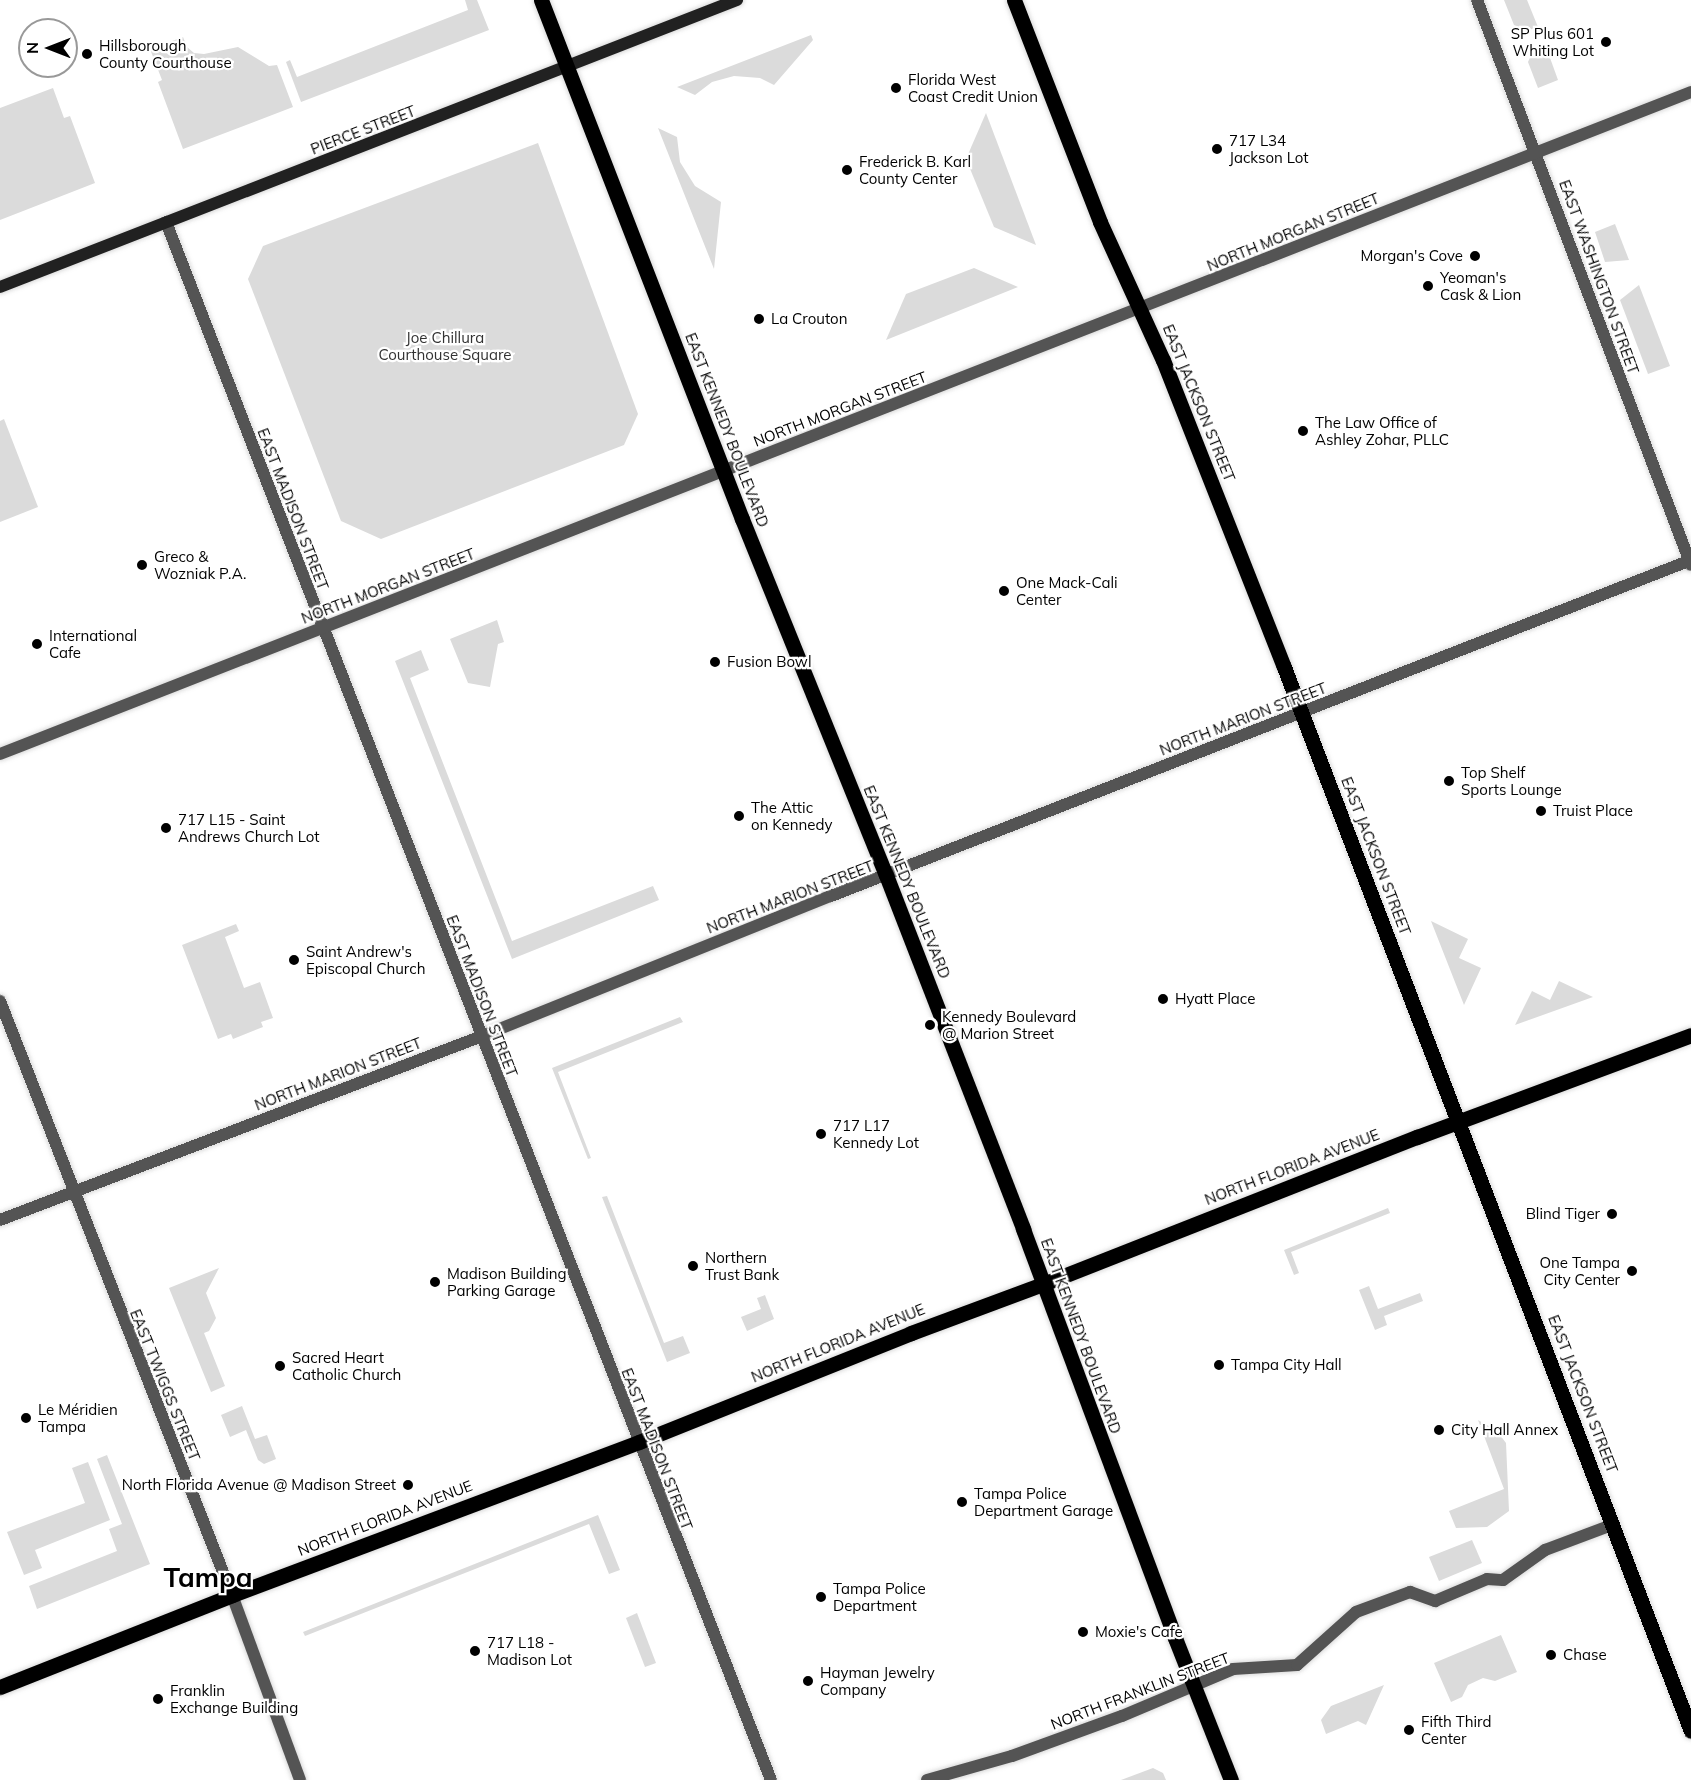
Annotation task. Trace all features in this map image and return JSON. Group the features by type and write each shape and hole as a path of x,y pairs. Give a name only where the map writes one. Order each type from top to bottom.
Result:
{"main road":[{"name":"EAST KENNEDY BOULEVARD","path":"541,0 723,470 886,875 1231,1780"},
{"name":"PIERCE STREET","path":"0,287 737,0"},
{"name":"EAST JACKSON STREET","path":"1014,0 1100,222 1141,309 1302,714 1460,1121 1691,1731"},
{"name":"NORTH FLORIDA AVENUE","path":"0,1687 232,1595 639,1442 911,1333 1043,1284 1460,1121 1691,1035"}],"street":[{"name":"EAST WASHINGTON STREET","path":"1478,0 1690,562"},
{"name":"NORTH MORGAN STREET","path":"0,754 1691,92"},
{"name":"EAST MADISON STREET","path":"166,222 771,1780"},
{"name":"NORTH MARION STREET","path":"0,1220 482,1036 886,875 1690,562"},
{"name":"EAST TWIGGS STREET","path":"0,1001 232,1595 300,1780"},
{"name":"NORTH FRANKLIN STREET","path":"927,1780 1012,1756 1122,1716 1233,1669 1297,1665 1356,1612 1410,1592 1436,1601 1486,1579 1503,1580 1545,1550 1612,1525"}],"green space":[{"path":"465,0 477,0 489,30 301,102 286,62 290,60 297,77 468,10"},
{"path":"1504,0 1527,0 1538,27 1526,31 1514,25"},
{"path":"811,35 813,40 774,85 760,78 734,76 712,82 695,95 677,87"},
{"path":"183,37 187,47 194,53 204,54 238,47 269,66 277,65 293,107 183,149 158,82 162,80 150,49"},
{"path":"1545,44 1558,80 1538,88 1528,62 1534,48"},
{"path":"53,88 64,118 70,116 95,183 0,220 0,108"},
{"path":"986,113 1036,245 994,227 966,159"},
{"path":"658,128 677,137 680,162 695,186 721,202 714,269"},
{"name":"Joe Chillura Courthouse Square","path":"538,143 638,414 624,445 381,539 341,521 248,279 263,246"},
{"path":"1615,224 1629,260 1605,262 1595,232"},
{"path":"974,268 1018,287 886,340 906,294"},
{"path":"1639,285 1670,366 1648,374 1620,300"},
{"path":"4,419 38,507 0,522 0,421"},
{"path":"497,620 504,642 498,644 490,687 468,683 450,639"},
{"path":"421,650 429,670 410,678 512,941 653,886 659,900 512,959 395,661"},
{"path":"1431,921 1468,939 1459,958 1481,968 1464,1005"},
{"path":"236,924 239,931 225,937 244,988 260,982 273,1018 261,1022 263,1027 233,1039 231,1034 218,1039 182,945"},
{"path":"1559,981 1593,997 1515,1025 1532,991 1550,1000"},
{"path":"680,1017 683,1022 558,1072 591,1158 588,1159 552,1068"},
{"path":"607,1196 664,1343 683,1336 690,1353 667,1362 602,1197"},
{"path":"1388,1208 1390,1213 1291,1252 1299,1273 1294,1275 1284,1250"},
{"path":"219,1268 206,1293 216,1318 209,1331 204,1333 225,1386 211,1392 169,1288"},
{"path":"1369,1286 1378,1309 1420,1293 1423,1301 1384,1316 1387,1325 1375,1330 1359,1290"},
{"path":"765,1295 774,1319 747,1331 741,1317 761,1309 757,1298"},
{"path":"242,1406 255,1439 267,1435 276,1459 264,1464 258,1460 246,1430 230,1437 221,1415"},
{"path":"1478,1420 1497,1431 1506,1443 1509,1511 1487,1527 1456,1528 1449,1511 1504,1489"},
{"path":"107,1455 150,1564 37,1609 29,1586 117,1551 109,1529 122,1524 97,1459"},
{"path":"88,1462 110,1520 35,1550 42,1568 24,1575 7,1532 85,1503 72,1468"},
{"path":"598,1515 620,1570 609,1574 589,1524 305,1636 303,1632"},
{"path":"1472,1540 1482,1563 1439,1581 1429,1557"},
{"path":"637,1613 656,1663 645,1667 626,1618"},
{"path":"1501,1635 1517,1672 1495,1681 1483,1678 1468,1685 1462,1697 1451,1702 1434,1663"},
{"path":"1384,1685 1366,1725 1358,1721 1326,1734 1321,1720 1331,1706"},
{"path":"1153,1768 1163,1773 1166,1780 1121,1780"}],"place":[{"name":"SP Plus 601 Whiting Lot","path":"1606,42"},
{"name":"Hillsborough County Courthouse","path":"87,54"},
{"name":"Florida West Coast Credit Union","path":"896,88"},
{"name":"717 L34 Jackson Lot","path":"1217,149"},
{"name":"Frederick B. Karl County Center","path":"847,170"},
{"name":"Morgan's Cove","path":"1475,256"},
{"name":"Yeoman's Cask & Lion","path":"1428,286"},
{"name":"La Crouton","path":"759,319"},
{"name":"The Law Office of Ashley Zohar, PLLC","path":"1303,431"},
{"name":"Greco & Wozniak P.A.","path":"142,565"},
{"name":"One Mack-Cali Center","path":"1004,591"},
{"name":"International Cafe","path":"37,644"},
{"name":"Fusion Bowl","path":"715,662"},
{"name":"Top Shelf Sports Lounge","path":"1449,781"},
{"name":"Truist Place","path":"1541,811"},
{"name":"The Attic on Kennedy","path":"739,816"},
{"name":"717 L15 - Saint Andrews Church Lot","path":"166,828"},
{"name":"Saint Andrew's Episcopal Church","path":"294,960"},
{"name":"Hyatt Place","path":"1163,999"},
{"name":"Kennedy Boulevard @ Marion Street","path":"930,1025"},
{"name":"717 L17 Kennedy Lot","path":"821,1134"},
{"name":"Blind Tiger","path":"1612,1214"},
{"name":"Northern Trust Bank","path":"693,1266"},
{"name":"One Tampa City Center","path":"1632,1271"},
{"name":"Madison Building Parking Garage","path":"435,1282"},
{"name":"Tampa City Hall","path":"1219,1365"},
{"name":"Sacred Heart Catholic Church","path":"280,1366"},
{"name":"Le Méridien Tampa","path":"26,1418"},
{"name":"City Hall Annex","path":"1439,1430"},
{"name":"North Florida Avenue @ Madison Street","path":"408,1485"},
{"name":"Tampa Police Department Garage","path":"962,1502"},
{"name":"Tampa Police Department","path":"821,1597"},
{"name":"Moxie's Cafe","path":"1083,1632"},
{"name":"717 L18 - Madison Lot","path":"475,1651"},
{"name":"Chase","path":"1551,1655"},
{"name":"Hayman Jewelry Company","path":"808,1681"},
{"name":"Franklin Exchange Building","path":"158,1699"},
{"name":"Fifth Third Center","path":"1409,1730"}],"district":[{"name":"Tampa","path":"208,1578"}]}
